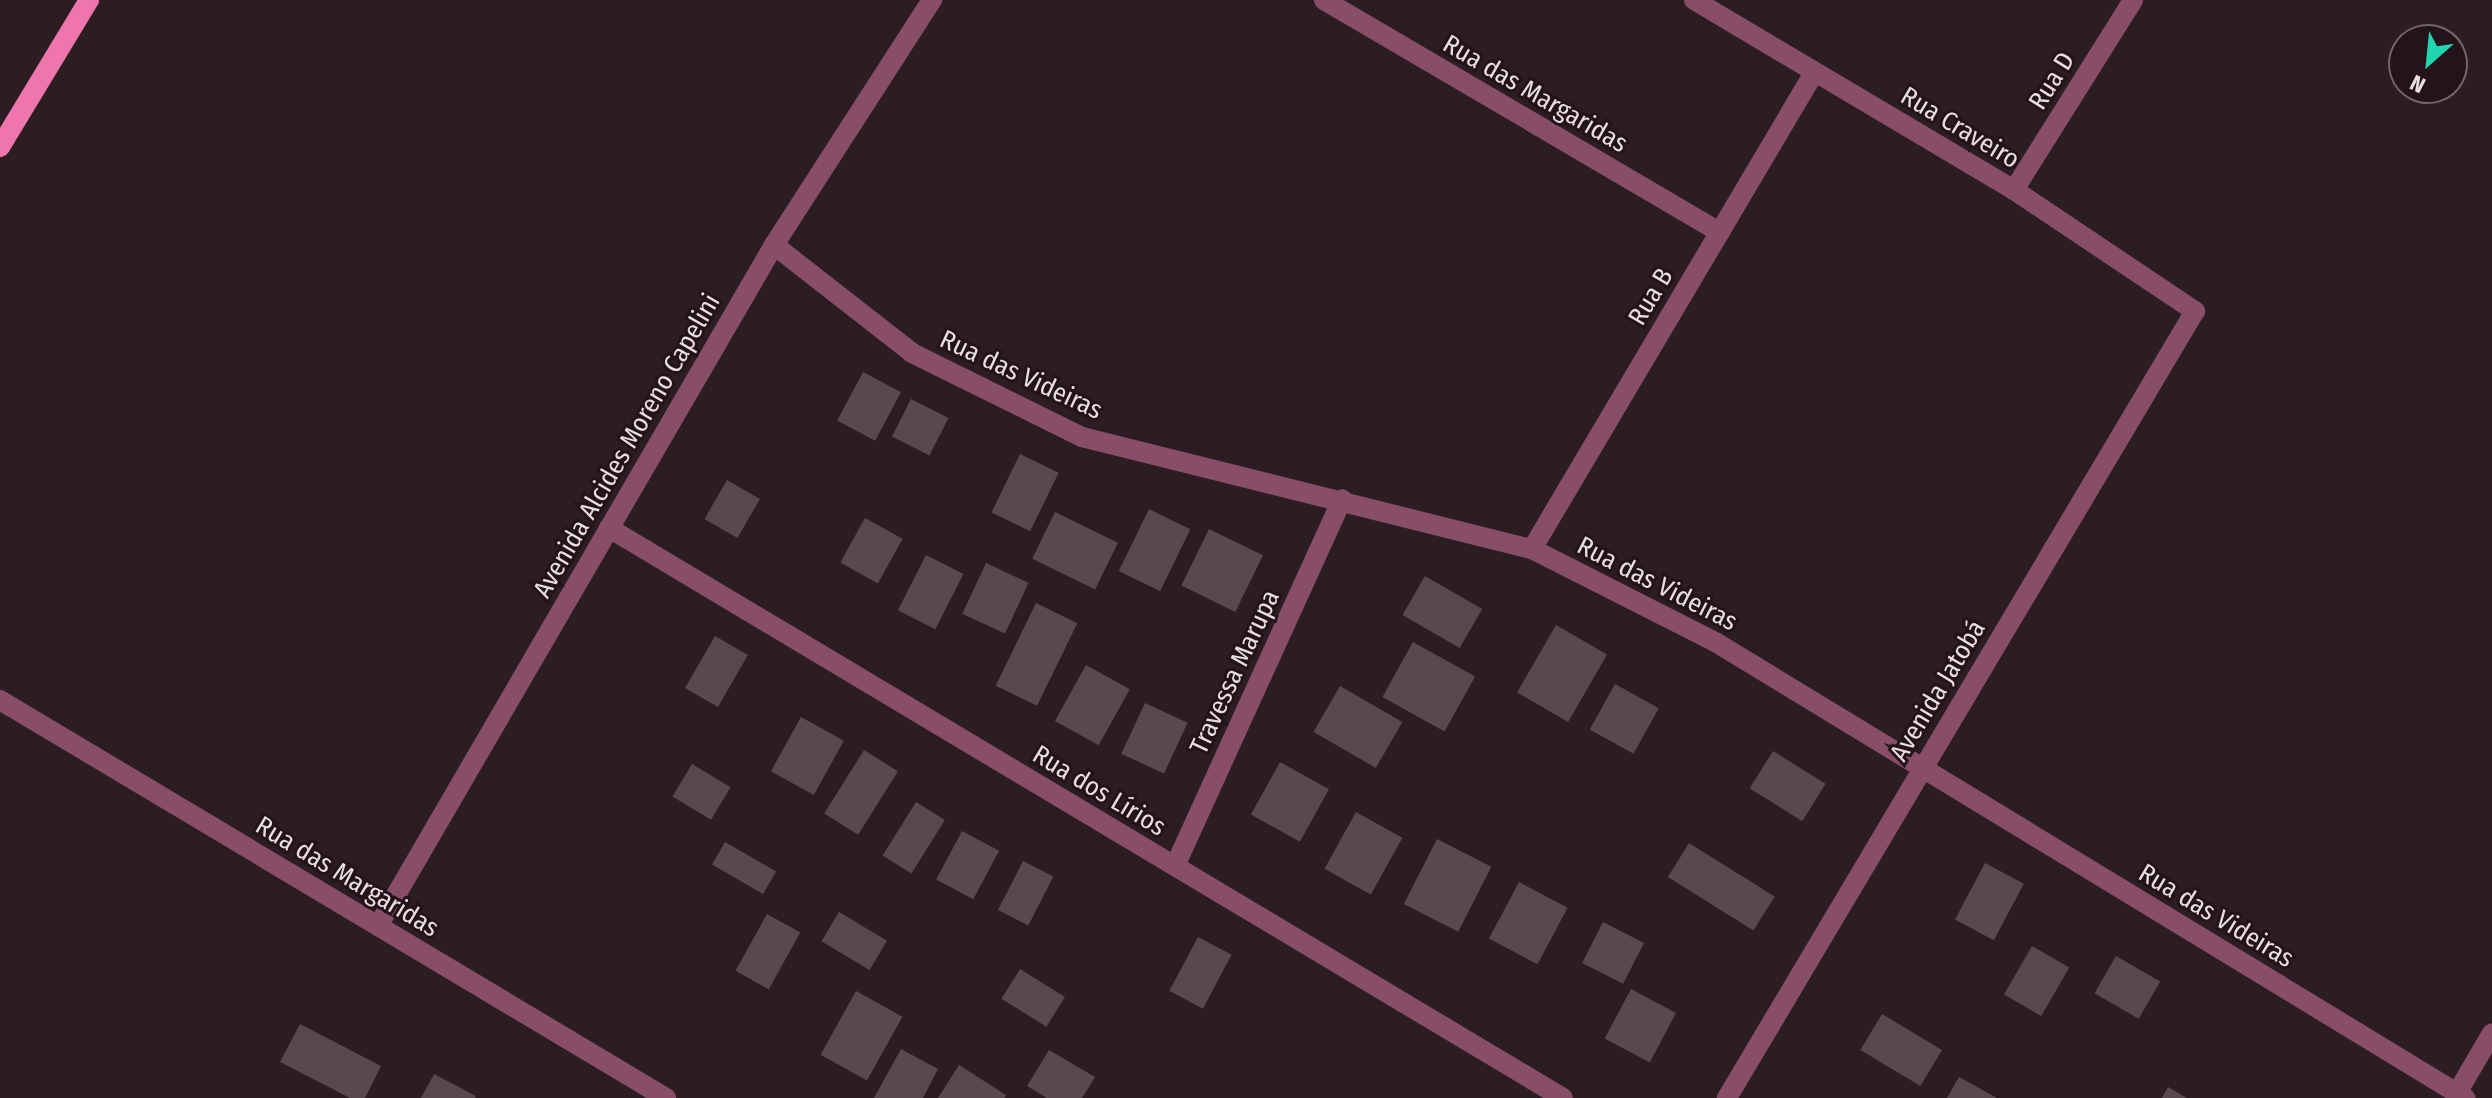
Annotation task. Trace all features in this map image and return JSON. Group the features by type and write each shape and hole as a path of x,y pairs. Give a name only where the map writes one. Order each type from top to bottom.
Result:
{"main road":[{"path":"0,147 89,0"}],"street":[{"name":"Avenida Alcides Moreno Capelini","path":"378,926 774,245 932,0"},
{"name":"Rua das Margaridas","path":"1324,0 1720,232"},
{"name":"Rua Craveiro","path":"1694,0 2014,190 2195,311"},
{"name":"Rua D","path":"2014,190 2133,0"},
{"name":"Rua B","path":"1532,549 1814,73"},
{"name":"Rua das Videiras","path":"774,245 912,353 1082,437 1342,499 1532,549 1717,643 2461,1096"},
{"name":"Avenida Jatobá","path":"1727,1098 2195,311"},
{"name":"Travessa Marupa","path":"1175,866 1342,499"},
{"name":"Rua dos Lírios","path":"609,528 1563,1098"},
{"name":"Rua das Margaridas","path":"0,700 666,1098"},
{"path":"2461,1096 2492,1033"}],"building":[{"path":"863,372 901,392 875,441 837,421"},
{"path":"911,399 948,418 929,455 892,436"},
{"path":"1020,454 1059,473 1030,531 992,512"},
{"path":"727,480 760,499 737,538 704,519"},
{"path":"1149,509 1190,529 1160,591 1119,571"},
{"path":"1055,512 1118,543 1095,589 1032,559"},
{"path":"865,518 903,539 878,583 840,563"},
{"path":"1209,529 1263,555 1235,612 1181,586"},
{"path":"926,555 963,574 935,629 898,610"},
{"path":"986,563 1029,583 1005,634 962,614"},
{"path":"1425,576 1482,609 1460,648 1402,615"},
{"path":"1036,603 1077,623 1037,706 996,686"},
{"path":"1556,625 1607,654 1568,722 1517,693"},
{"path":"715,636 748,655 718,707 685,688"},
{"path":"1413,642 1475,676 1445,732 1382,697"},
{"path":"1086,665 1130,689 1099,745 1055,721"},
{"path":"1615,684 1659,708 1634,754 1590,729"},
{"path":"1340,686 1402,722 1376,768 1314,732"},
{"path":"1145,703 1188,723 1164,774 1121,754"},
{"path":"801,717 844,741 814,795 771,771"},
{"path":"864,750 898,771 858,835 824,814"},
{"path":"1773,751 1826,784 1802,821 1750,788"},
{"path":"1280,762 1329,789 1300,842 1251,814"},
{"path":"692,764 731,787 711,820 672,797"},
{"path":"916,802 945,820 911,873 883,855"},
{"path":"1356,812 1402,838 1371,895 1324,869"},
{"path":"962,831 999,851 973,899 936,880"},
{"path":"1437,839 1491,867 1458,932 1404,904"},
{"path":"725,842 776,872 763,894 712,865"},
{"path":"1689,843 1775,897 1753,930 1668,877"},
{"path":"1023,861 1053,876 1028,925 998,910"},
{"path":"1985,863 2024,884 1994,940 1955,920"},
{"path":"1519,882 1568,908 1538,964 1489,939"},
{"path":"839,912 887,941 869,970 821,941"},
{"path":"767,914 800,932 769,989 735,971"},
{"path":"1603,922 1644,943 1623,984 1582,963"},
{"path":"1198,937 1232,955 1203,1009 1169,991"},
{"path":"2032,946 2069,967 2041,1016 2004,994"},
{"path":"2116,956 2160,982 2139,1019 2094,993"},
{"path":"1020,969 1065,997 1046,1027 1001,999"},
{"path":"1631,989 1676,1013 1650,1062 1605,1038"},
{"path":"856,991 902,1017 867,1081 821,1055"},
{"path":"1882,1014 1942,1050 1920,1086 1860,1050"},
{"path":"300,1024 381,1066 365,1098 350,1098 280,1062"},
{"path":"901,1049 938,1069 923,1098 874,1098"},
{"path":"1049,1050 1095,1077 1082,1098 1047,1098 1027,1086"},
{"path":"959,1065 1006,1095 1005,1098 938,1098"},
{"path":"434,1074 476,1096 475,1098 421,1098"},
{"path":"1959,1077 1997,1098 1947,1098"},
{"path":"2168,1087 2187,1098 2162,1098"}]}
